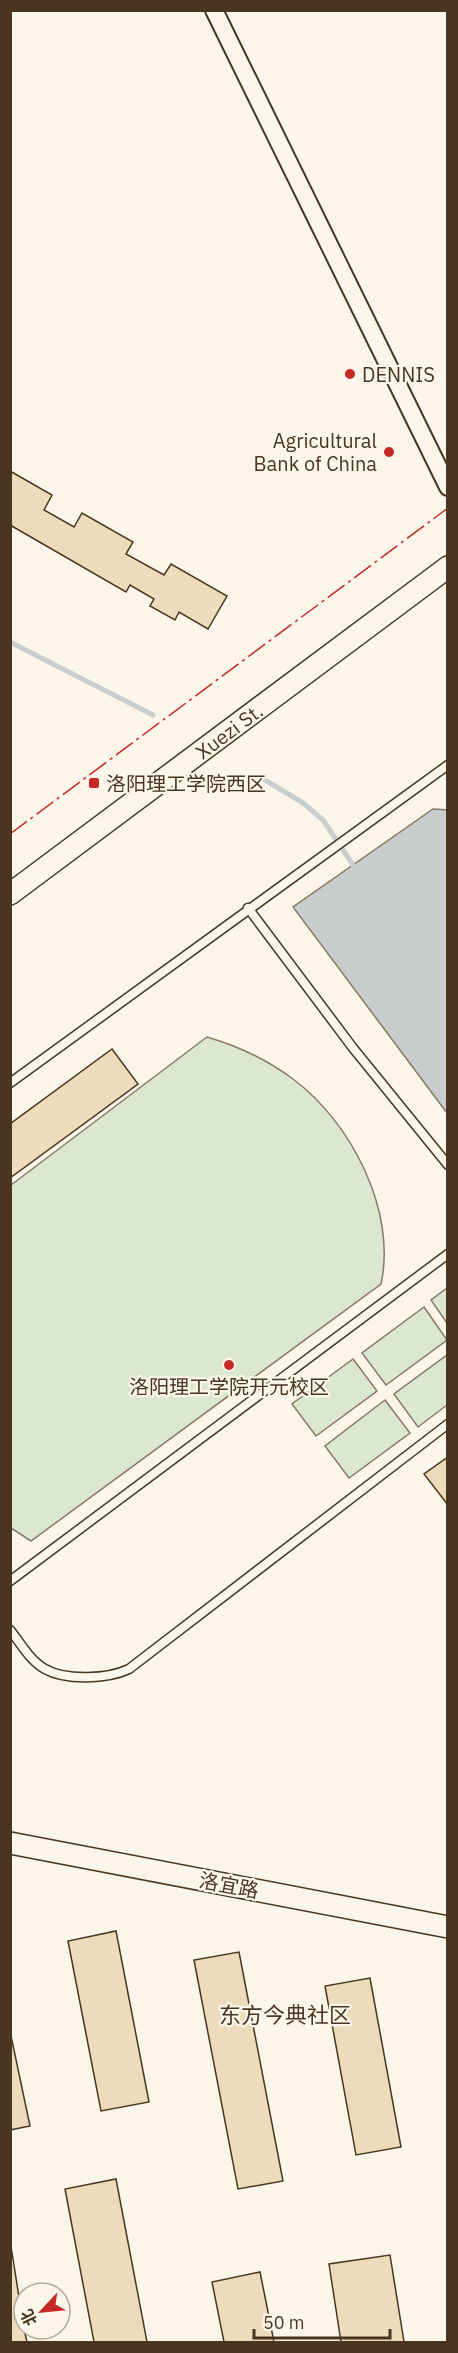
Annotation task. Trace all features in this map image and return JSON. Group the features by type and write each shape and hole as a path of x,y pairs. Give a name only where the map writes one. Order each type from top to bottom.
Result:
{"street":[{"path":"214,10 447,488"},
{"name":"Xuezi St.","path":"10,883 447,559"},
{"name":"Xuezi St.","path":"10,894 447,567"},
{"name":"洛宜路","path":"10,1843 447,1927"},
{"name":"洛宜路","path":"10,1857 447,1941"}],"lane":[{"path":"10,1083 447,765"},
{"path":"248,908 353,1048 447,1165"},
{"path":"10,1581 447,1254"},
{"path":"10,1629 32,1658 45,1670 58,1674 99,1677 117,1675 129,1669 447,1424"}],"green space":[{"path":"207,1037 252,1054 293,1079 314,1097 351,1144 365,1170 382,1227 384,1256 381,1284 31,1541 11,1528 11,1185"},
{"path":"447,1288 447,1323 431,1300"},
{"path":"424,1307 447,1340 386,1385 362,1353"},
{"path":"447,1355 447,1405 418,1427 394,1394"},
{"path":"353,1359 377,1391 316,1436 292,1404"},
{"path":"385,1400 410,1433 349,1478 325,1446"}],"shaded area":[{"path":"433,809 448,810 447,1113 293,907"}],"building":[{"path":"10,471 52,495 44,510 74,527 82,513 133,542 126,554 164,575 171,564 227,596 208,629 179,612 175,620 150,606 154,599 130,585 126,592 10,525"},
{"path":"112,1049 138,1084 10,1178 10,1124"},
{"path":"448,1457 448,1505 424,1474"},
{"path":"116,1931 149,2102 101,2111 68,1941"},
{"path":"239,1952 283,2181 238,2189 194,1960"},
{"path":"370,1978 401,2147 356,2155 325,1986"},
{"path":"10,2031 30,2126 10,2130"},
{"path":"116,2179 147,2342 94,2342 65,2189"},
{"path":"10,2240 16,2281 12,2281 12,2341 27,2342 10,2342"},
{"path":"390,2255 404,2342 341,2342 329,2264"},
{"path":"260,2272 274,2342 224,2342 212,2282"}],"waterway":[{"path":"10,642 153,715"},
{"path":"260,777 303,803 323,820 353,865"}],"power":[{"path":"10,834 448,508"}],"place":[{"name":"DENNIS","path":"350,374"},
{"name":"Agricultural Bank of China","path":"389,452"},
{"name":"洛阳理工学院西区","path":"94,783"},
{"name":"洛阳理工学院开元校区","path":"229,1365"}],"district":[{"name":"东方今典社区","path":"285,2014"}]}
